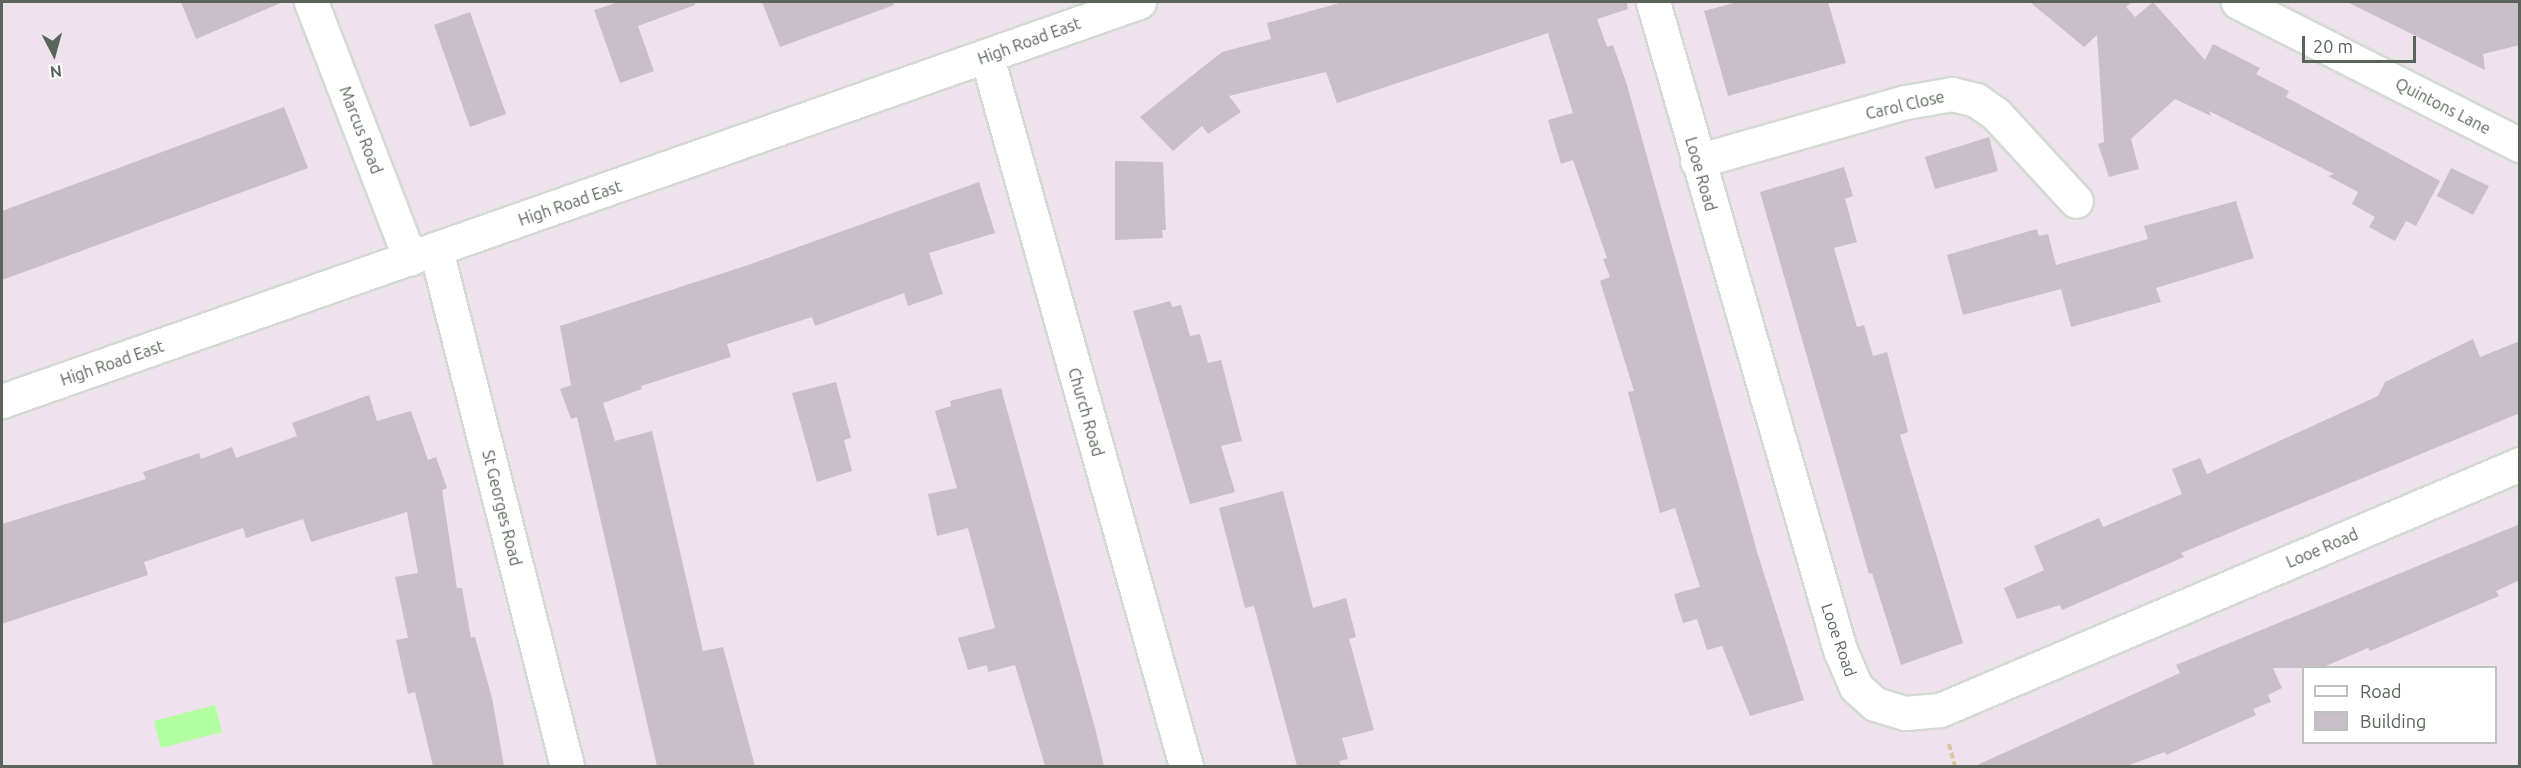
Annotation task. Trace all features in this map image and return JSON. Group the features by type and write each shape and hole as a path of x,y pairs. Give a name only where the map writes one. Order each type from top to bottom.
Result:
{"street":[{"name":"Marcus Road","path":"311,2 423,255"},
{"name":"Looe Road","path":"1653,2 1697,161 1840,650 1856,687 1886,709 1921,714 1940,710 2520,464"},
{"name":"Quintons Lane","path":"2238,2 2520,145"},
{"name":"High Road East","path":"2,401 987,57 1132,3"},
{"name":"Church Road","path":"987,57 1186,766"},
{"name":"Carol Close","path":"1697,161 1905,102 1952,94 1976,100 1996,114 2076,201"},
{"name":"St Georges Road","path":"423,255 567,766"}],"shaded area":[{"path":"215,705 222,732 161,748 154,721"}],"building":[{"path":"181,2 283,2 196,39"},
{"path":"619,2 695,2 695,5 638,26 654,71 620,83 594,10"},
{"path":"762,2 893,2 894,5 780,47"},
{"path":"1343,2 1627,2 1628,9 1597,19 1607,47 1613,45 1627,85 1758,555 1804,700 1750,716 1722,646 1707,650 1697,619 1683,623 1674,594 1700,587 1675,508 1660,513 1628,392 1634,391 1600,281 1610,277 1603,259 1607,258 1573,160 1561,164 1548,120 1573,113 1548,33 1337,103 1326,72 1229,96 1241,112 1208,134 1202,126 1173,151 1140,117 1222,52 1271,39 1267,23"},
{"path":"1737,2 1828,2 1846,63 1728,96 1704,11"},
{"path":"2030,2 2132,2 2126,7 2135,17 2153,2 2205,60 2213,44 2260,68 2256,74 2289,91 2286,97 2440,181 2416,226 2406,221 2395,241 2369,227 2375,217 2352,204 2358,192 2328,176 2334,174 2209,111 2211,116 2175,99 2131,139 2139,169 2109,177 2098,144 2104,142 2097,35 2084,47"},
{"path":"2347,2 2520,2 2520,45 2483,54 2485,70"},
{"path":"470,12 506,114 470,127 434,25"},
{"path":"284,107 308,168 2,280 2,211"},
{"path":"1989,137 1998,171 1935,189 1925,157"},
{"path":"1115,161 1163,162 1166,230 1162,230 1163,238 1115,240"},
{"path":"1844,167 1853,196 1845,199 1857,242 1834,248 1857,327 1864,325 1873,356 1887,352 1908,432 1900,435 1963,643 1901,665 1872,573 1869,574 1760,192"},
{"path":"2451,168 2489,186 2473,215 2437,196"},
{"path":"979,182 995,233 929,253 943,294 908,306 904,293 815,326 812,317 727,344 731,357 641,386 642,389 603,403 615,441 652,431 703,651 723,647 755,766 657,766 577,417 571,419 560,389 571,385 560,326 748,265"},
{"path":"2236,201 2254,258 2156,288 2161,302 2071,327 2061,289 1963,315 1947,255 2037,229 2039,236 2048,234 2056,265 2148,239 2144,226"},
{"path":"1170,301 1172,307 1181,305 1190,336 1200,334 1208,363 1221,360 1242,441 1221,446 1235,492 1190,504 1133,311"},
{"path":"2473,339 2480,357 2520,341 2520,413 2181,553 2184,557 2062,610 2060,605 2017,619 2004,588 2044,570 2034,546 2099,518 2103,527 2182,494 2172,469 2200,458 2207,474 2378,396 2385,382"},
{"path":"836,382 851,438 844,440 852,471 817,482 792,393"},
{"path":"1001,388 1104,766 1045,766 1015,665 988,672 987,665 968,670 958,638 995,628 968,528 937,536 928,494 957,488 935,411 951,406 950,401"},
{"path":"369,395 377,421 411,411 428,460 436,457 447,488 442,490 457,588 462,588 471,638 475,637 492,698 504,766 433,766 415,692 408,694 396,640 408,638 395,577 418,573 407,512 311,542 303,519 246,538 243,528 144,562 148,575 2,624 2,524 146,479 143,472 199,453 201,459 232,447 236,458 297,436 292,423"},
{"path":"1283,491 1313,608 1346,598 1356,637 1349,639 1374,730 1342,738 1348,759 1339,761 1341,766 1297,766 1254,606 1245,608 1219,508"},
{"path":"2520,524 2520,580 2496,591 2499,596 2370,651 2368,648 2326,666 2273,668 2282,688 2268,695 2271,702 2253,709 2256,715 2166,755 2165,752 2126,766 1975,766 2180,673 2176,665"}]}
